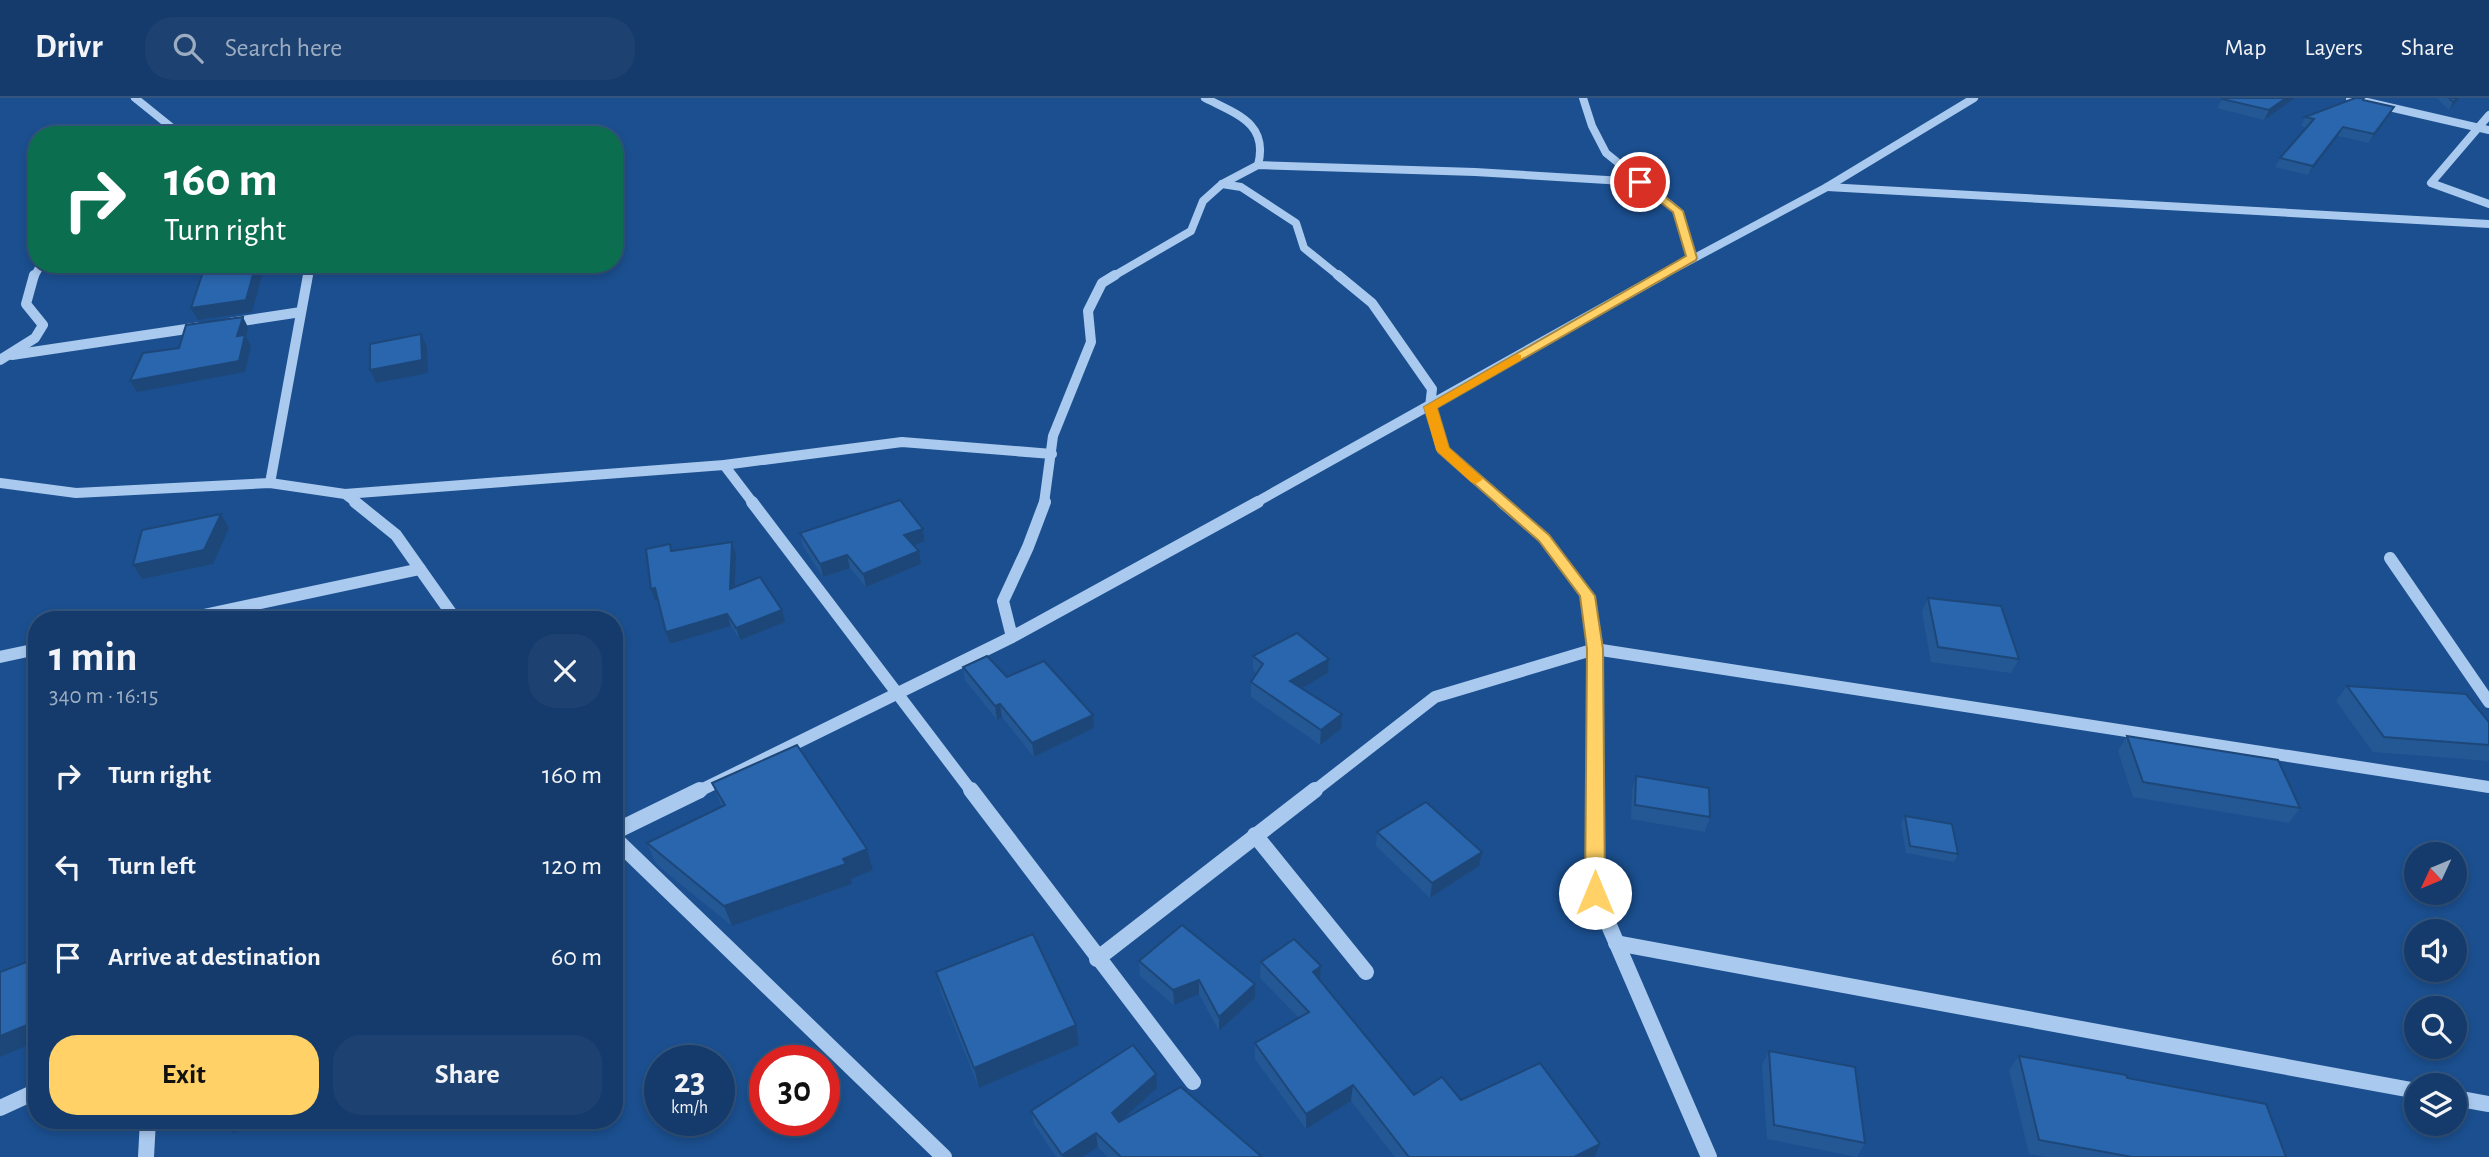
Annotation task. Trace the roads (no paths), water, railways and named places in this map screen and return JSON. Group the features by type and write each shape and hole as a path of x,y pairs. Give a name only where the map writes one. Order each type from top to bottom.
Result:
{"street":[{"path":"135,98 170,126"},
{"path":"1205,98 1253,125 1262,137 1263,155 1258,165"},
{"path":"1583,98 1592,125 1606,153 1678,211 1692,258"},
{"path":"623,828 1012,637 1430,407 1692,258 1827,187 1974,98"},
{"path":"2350,98 2489,130"},
{"path":"2489,115 2431,183 2489,204"},
{"path":"1012,637 1003,601 1028,547 1047,495 1053,436 1091,342 1088,311 1102,283 1191,231 1203,201 1222,184 1258,165 1475,172 1640,182"},
{"path":"1222,184 1241,187 1296,223 1304,248 1373,303 1432,389 1430,407 1443,450 1544,538 1587,596 1595,649 1595,893 1709,1157"},
{"path":"1827,187 2489,224"},
{"path":"0,360 12,355 35,338 43,325 26,304 35,273"},
{"path":"270,483 308,273"},
{"path":"219,324 301,312"},
{"path":"12,355 205,326"},
{"path":"0,483 76,493 270,483 345,494 724,465 902,442 1052,454"},
{"path":"724,465 1193,1082"},
{"path":"345,494 396,535 450,611"},
{"path":"2390,558 2489,702"},
{"path":"222,611 420,569"},
{"path":"1097,959 1435,697 1595,649 2489,787"},
{"path":"0,657 28,651"},
{"path":"1255,835 1366,972"},
{"path":"623,847 944,1157"},
{"path":"1616,943 2404,1089"},
{"path":"0,1108 28,1095"},
{"path":"2467,1100 2489,1104"},
{"path":"146,1157 148,1129"}]}
